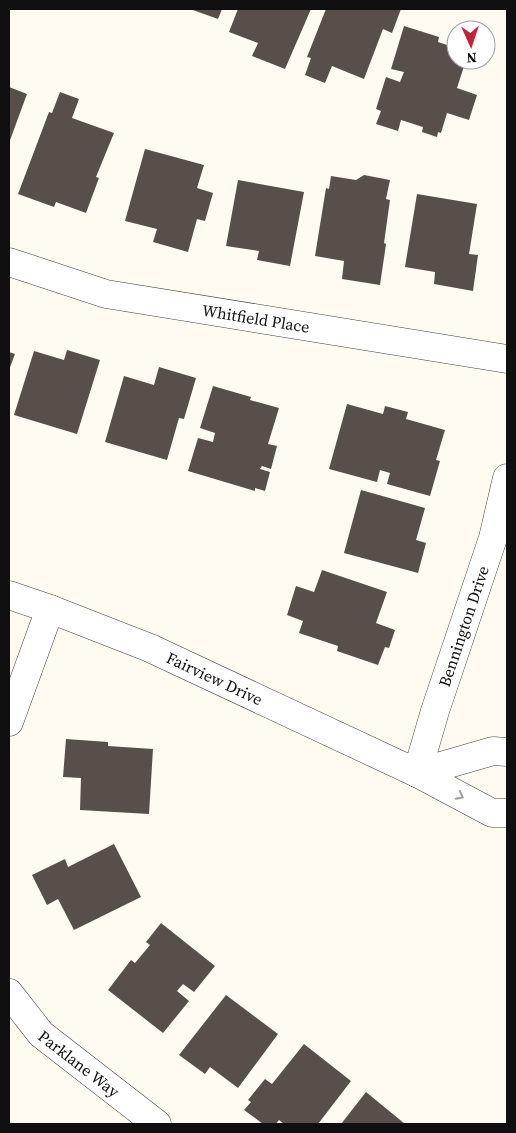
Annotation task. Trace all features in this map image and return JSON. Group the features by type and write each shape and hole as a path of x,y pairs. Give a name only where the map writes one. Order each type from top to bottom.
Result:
{"street":[{"name":"Whitfield Place","path":"9,262 106,294 507,359"},
{"name":"Bennington Drive","path":"416,773 493,538 507,478"},
{"name":"Fairview Drive","path":"9,595 50,608 150,648 416,773 492,813 507,814"},
{"path":"9,722 50,608"},
{"path":"416,773 493,751 507,752"},
{"name":"Parklane Way","path":"9,993 41,1034 143,1120"}],"building":[{"path":"190,9 222,9 218,19"},
{"path":"238,9 311,9 285,69 252,56 258,43 229,32"},
{"path":"326,9 401,9 392,33 383,29 364,79 332,66 325,83 305,75 311,58 307,57"},
{"path":"404,26 439,37 438,42 446,45 446,70 463,70 457,88 477,95 469,120 447,113 441,133 438,132 437,137 422,132 423,127 401,120 398,131 376,124 381,111 376,109 386,77 400,82 404,72 391,69"},
{"path":"9,87 27,94 9,143"},
{"path":"60,92 79,99 72,118 114,133 96,177 99,178 86,213 56,202 54,207 18,194 49,112 52,113"},
{"path":"145,149 204,165 197,188 213,193 205,221 197,219 188,252 153,242 157,229 125,221"},
{"path":"364,175 390,180 386,199 390,200 380,285 342,279 344,261 315,256 326,188 329,189 331,176 356,180"},
{"path":"238,180 304,192 290,266 257,260 259,251 226,246"},
{"path":"417,194 477,204 469,254 478,255 473,291 434,284 435,272 405,267"},
{"path":"67,350 100,360 77,434 14,415 34,351 64,360"},
{"path":"9,352 15,354 9,370"},
{"path":"159,367 196,378 184,419 179,418 167,460 105,442 124,376 154,385"},
{"path":"213,386 251,397 250,400 279,408 268,444 277,446 271,469 262,466 260,469 270,472 265,491 255,488 255,491 188,471 198,438 213,442 215,433 200,428"},
{"path":"347,404 383,414 385,406 408,412 406,419 445,430 436,460 440,461 430,496 387,484 390,473 380,470 377,482 329,469"},
{"path":"361,490 425,508 416,540 426,543 418,573 344,553"},
{"path":"322,570 387,592 376,623 395,630 389,648 385,647 378,665 337,651 338,646 299,633 303,621 287,615 296,586 314,592"},
{"path":"66,739 108,742 108,746 153,749 149,814 80,810 81,778 63,777"},
{"path":"114,844 141,897 74,930 58,899 47,905 32,875 65,859 68,867"},
{"path":"161,923 215,966 194,992 183,984 177,991 189,1001 163,1033 108,990 131,960 135,963 150,945 146,942"},
{"path":"226,995 278,1034 238,1088 210,1067 205,1074 179,1055"},
{"path":"304,1044 351,1081 318,1124 284,1124 279,1120 276,1124 263,1124 244,1110 251,1102 248,1100 265,1079 272,1084"},
{"path":"366,1092 405,1124 341,1124"}]}
